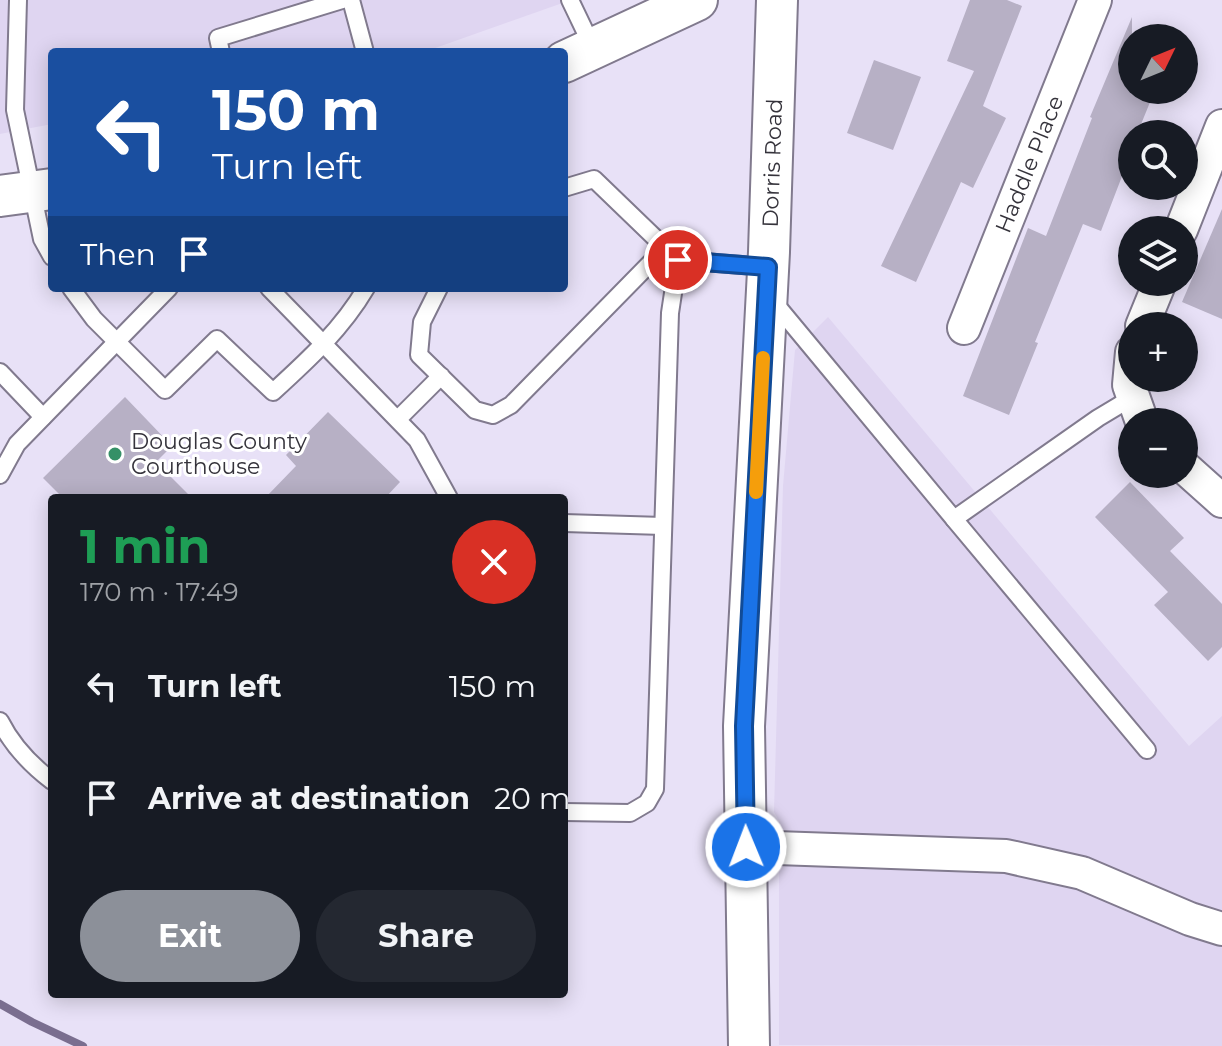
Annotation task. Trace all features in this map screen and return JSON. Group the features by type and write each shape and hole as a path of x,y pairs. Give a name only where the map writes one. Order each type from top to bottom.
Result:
{"street":[{"path":"578,55 697,0"},
{"name":"Dorris Road","path":"749,1046 744,726 767,280 777,0"},
{"name":"Haddle Place","path":"964,328 1095,0"},
{"path":"1187,216 1222,126"},
{"path":"1198,480 1222,501"},
{"path":"746,847 1006,856 1082,873 1190,919 1222,929"}],"lane":[{"path":"18,0 8,72 28,192 48,250"},
{"path":"220,48 218,38 342,0"},
{"path":"351,0 364,48"},
{"path":"570,0 578,55"},
{"path":"568,187 594,179 678,260 767,280 954,519 1147,750"},
{"path":"437,292 422,322 419,355 475,410 493,415 511,405 666,247"},
{"path":"568,812 630,813 647,803 655,789 670,313 678,260"},
{"path":"74,292 94,319 165,390 217,339 273,392 324,344 364,292"},
{"path":"0,475 17,444 165,292"},
{"path":"273,292 417,440 447,494"},
{"path":"0,372 43,417"},
{"path":"398,419 441,376"},
{"path":"954,519 1098,418 1118,414"},
{"path":"568,523 663,526"},
{"path":"0,721 7,736 48,778"}],"shaded area":[{"path":"0,0 571,0 435,48 48,48 48,125 0,134"},
{"path":"828,317 1189,746 1222,716 1222,1046 779,1045 779,821 774,812 783,486 795,350"}],"building":[{"path":"970,0 1007,0 1022,6 983,106 1006,118 973,188 961,182 916,282 881,266 974,71 947,61"},
{"path":"1118,50 1118,104 1149,104 1143,120 1118,120 1118,187 1101,231 1083,224 1009,415 963,396 1028,228 1046,236"},
{"path":"874,60 921,77 893,150 847,133"},
{"path":"1222,209 1222,319 1182,302 1185,296 1198,296 1198,265"},
{"name":"Douglas County Courthouse","path":"125,397 172,446 156,462 188,494 59,494 43,478"},
{"name":"Douglas County Courthouse","path":"328,412 400,482 389,494 269,494 296,466 286,455"},
{"path":"1124,488 1136,488 1184,538 1170,551 1222,604 1222,647 1208,661 1154,605 1168,592 1095,517"}],"waterway":[{"path":"0,1004 83,1046"}],"slow traffic":[{"path":"756,492 763,358"}],"place":[{"name":"Douglas County Courthouse","path":"115,454"}],"route":[{"path":"678,260 768,267 744,726 746,847"}]}
